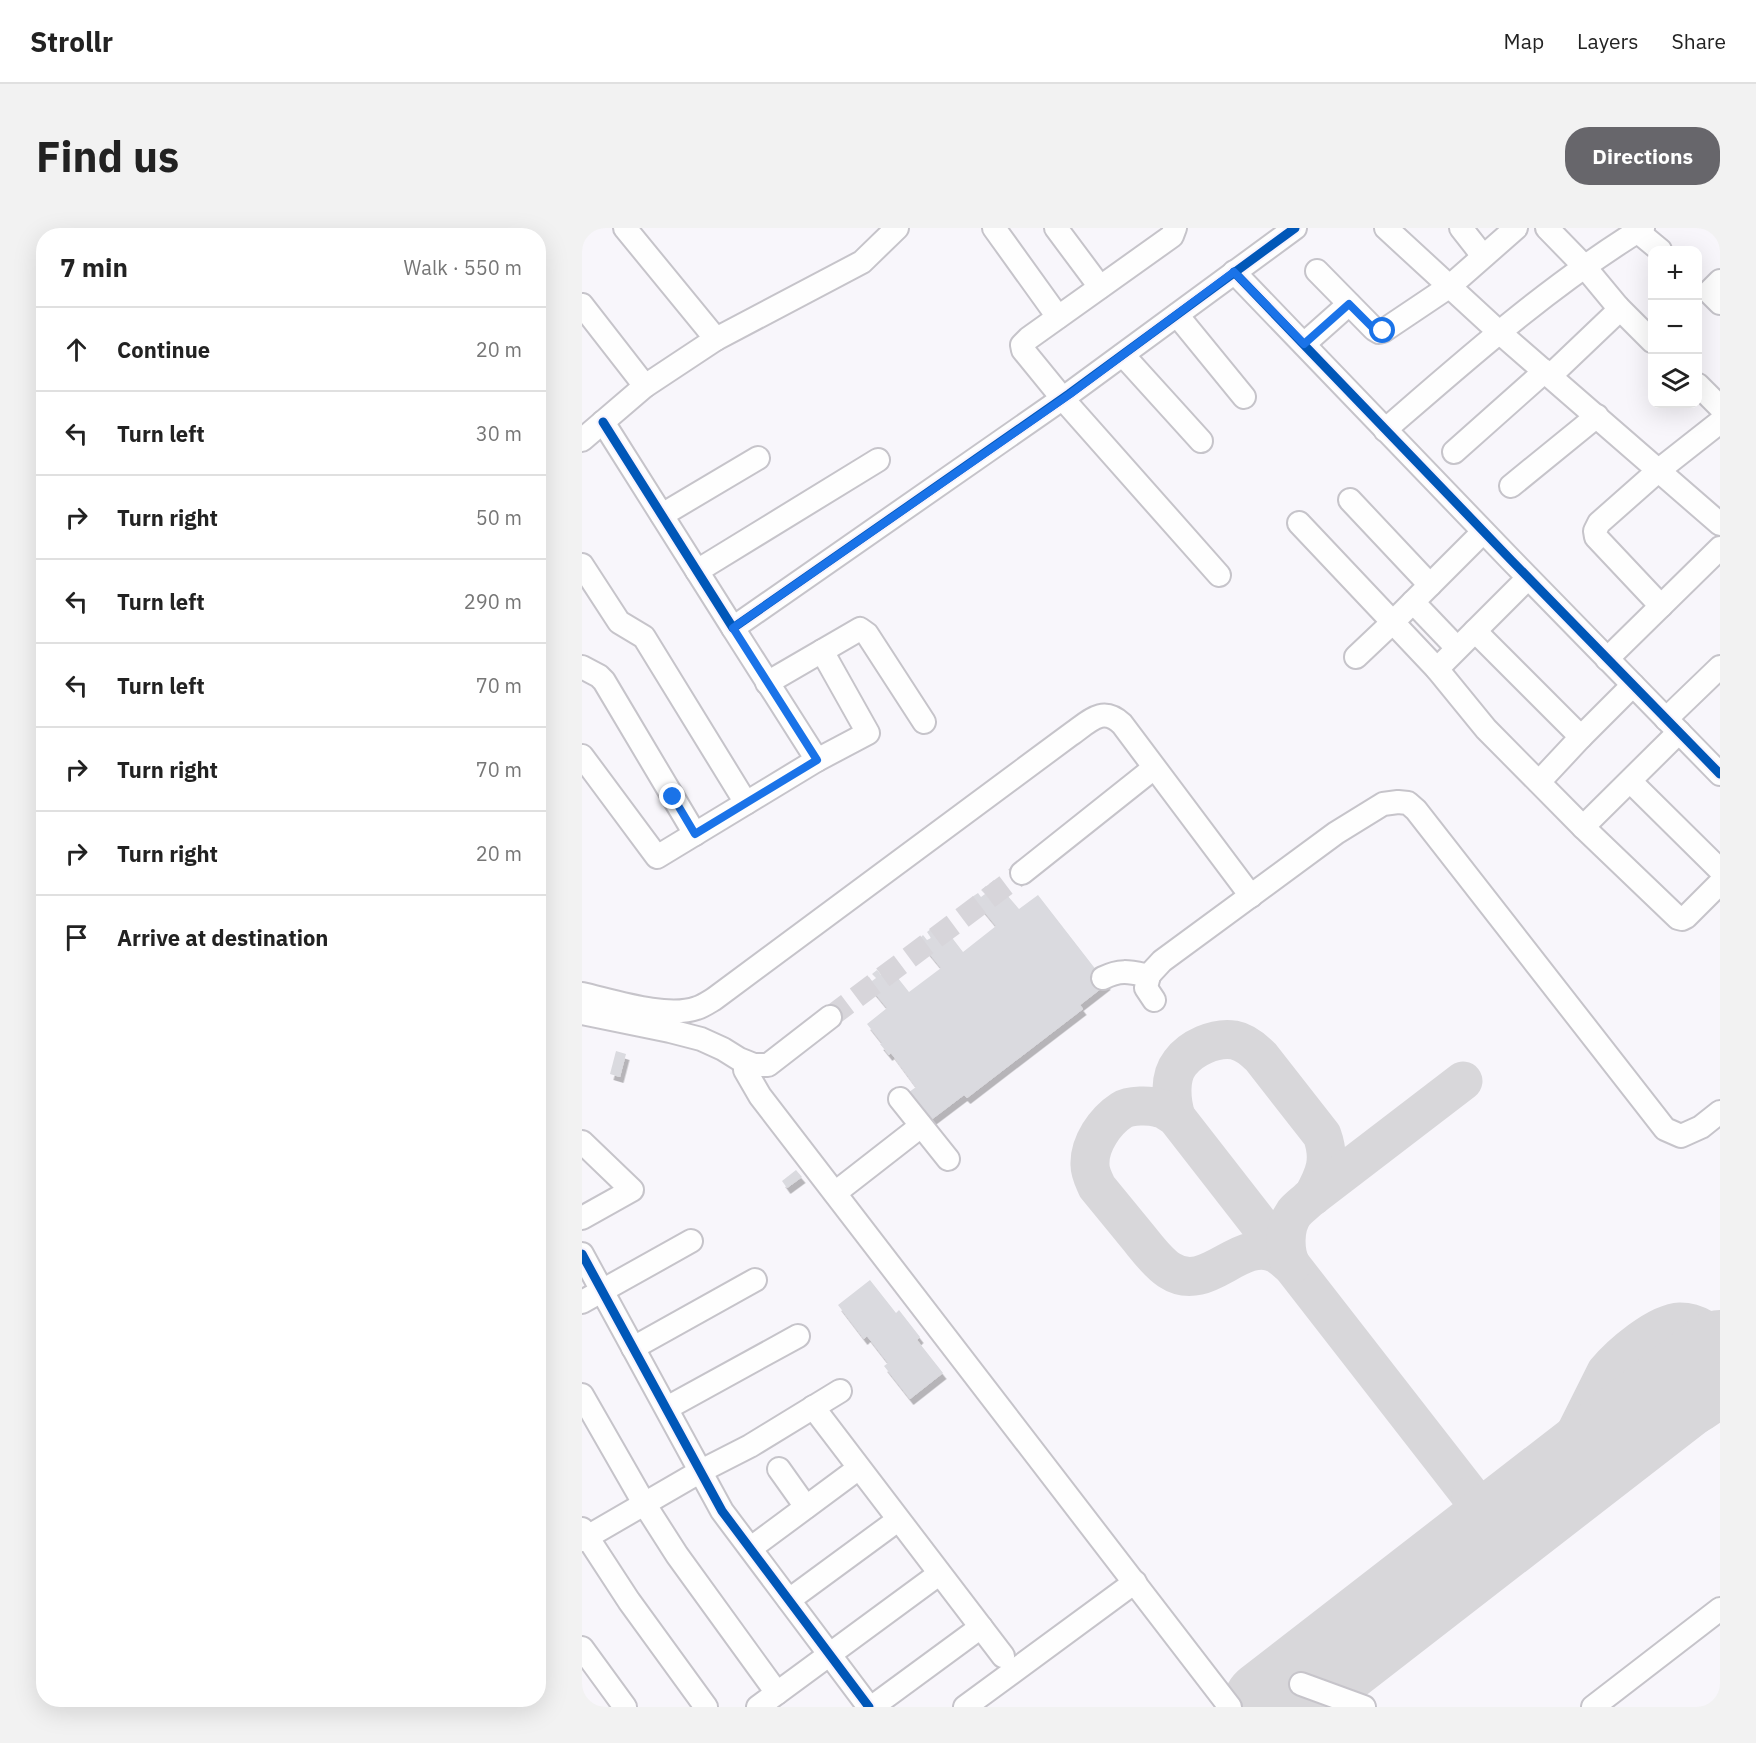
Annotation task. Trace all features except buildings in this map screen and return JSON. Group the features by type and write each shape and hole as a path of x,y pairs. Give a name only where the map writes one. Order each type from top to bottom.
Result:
{"street":[{"path":"625,228 716,339"},
{"path":"583,437 645,386 716,339 862,262 897,228"},
{"path":"994,228 1058,317"},
{"path":"1056,228 1100,287"},
{"path":"1175,228 1172,236 1024,341 1022,345 1023,350 1063,399 1219,575"},
{"path":"1386,228 1499,332 1720,524"},
{"path":"1461,228 1483,256"},
{"path":"1317,272 1379,332 1450,286 1516,228"},
{"path":"1547,228 1584,266 1618,307 1648,336"},
{"path":"733,628 1063,399 1288,230"},
{"path":"1385,430 1499,332 1584,266 1640,230 1656,246"},
{"path":"1234,272 1483,532 1720,774"},
{"path":"1304,344 1349,304"},
{"path":"582,305 645,386"},
{"path":"1454,452 1614,315 1618,307"},
{"path":"1177,315 1244,397"},
{"path":"1123,355 1201,441"},
{"path":"1702,389 1720,407"},
{"path":"1511,486 1597,416"},
{"path":"603,422 817,760"},
{"path":"1661,606 1596,537 1595,531 1599,523 1659,470 1720,422"},
{"path":"662,515 758,458"},
{"path":"697,571 878,460"},
{"path":"1350,500 1430,585"},
{"path":"1299,523 1437,669 1486,729 1678,918 1686,917 1720,883"},
{"path":"1356,657 1483,532"},
{"path":"1607,659 1720,548"},
{"path":"582,565 619,622 644,637 746,802"},
{"path":"1437,669 1528,578"},
{"path":"1413,602 1457,648"},
{"path":"767,683 856,630 863,631 924,722"},
{"path":"1475,631 1581,737"},
{"path":"582,756 657,857 817,760 868,733 822,651"},
{"path":"582,667 604,681 695,834"},
{"path":"1584,827 1631,782 1672,725 1720,667"},
{"path":"1539,782 1633,686"},
{"path":"680,1022 1091,720 1104,714 1114,716 1122,724 1251,896"},
{"path":"1022,873 1154,768"},
{"path":"1631,782 1720,870"},
{"path":"1154,1000 1146,988 1149,976 1162,961 1336,833 1383,804 1408,803 1416,810 1665,1129 1681,1136 1701,1127 1720,1112"},
{"path":"1103,978 1124,971 1149,976"},
{"path":"588,1005 680,1022 701,1039 754,1065 768,1065 830,1017"},
{"path":"745,1062 745,1070 752,1084 1230,1707"},
{"path":"900,1099 948,1159"},
{"path":"835,1194 921,1125"},
{"path":"582,1142 632,1190 582,1218"},
{"path":"592,1297 691,1241"},
{"path":"582,1254 592,1297 633,1348 723,1511 870,1707 981,1627"},
{"path":"633,1348 755,1280"},
{"path":"667,1408 798,1336"},
{"path":"706,1707 584,1536 645,1505 701,1471 750,1446 840,1391"},
{"path":"582,1395 677,1556 777,1693"},
{"path":"813,1407 1003,1656"},
{"path":"751,1548 859,1468"},
{"path":"779,1469 806,1507"},
{"path":"789,1600 898,1520"},
{"path":"758,1707 939,1574"},
{"path":"965,1707 1135,1582"},
{"path":"1593,1707 1720,1609"},
{"path":"582,1648 625,1707"},
{"path":"1301,1684 1364,1707"}],"taxiway":[{"path":"1176,1117 1172,1096 1173,1082 1180,1063 1197,1048 1211,1042 1234,1040 1246,1044 1261,1057 1322,1135 1326,1152 1325,1167 1313,1196"},
{"path":"1291,1265 1286,1239 1288,1225 1296,1211 1463,1081"},
{"path":"1291,1265 1277,1254 1263,1250 1250,1252 1197,1276 1183,1276 1169,1270 1152,1255 1097,1187 1091,1171 1090,1157 1099,1134 1122,1110 1135,1106 1151,1106 1166,1110 1176,1117 1471,1496 1477,1512 1477,1526 1467,1555"},
{"path":"1471,1496 1492,1508 1504,1509 1522,1508 1538,1499 1554,1478 1606,1372 1620,1357 1650,1334 1671,1324 1686,1322 1703,1329 1720,1345"},
{"path":"1618,1437 1659,1429 1685,1420 1698,1414 1720,1397"}],"runway":[{"path":"1271,1707 1720,1359"}],"tunnel":[{"path":"830,1017 1022,873"}],"cycle path":[{"path":"603,422 733,628 1069,394 1295,228"},
{"path":"1234,272 1720,774"},
{"path":"582,1254 722,1511 869,1707"}],"route":[{"path":"673,797 695,834 817,760 733,628 1070,394 1234,272 1304,344 1349,304 1374,329 1379,332 1383,331"}]}
